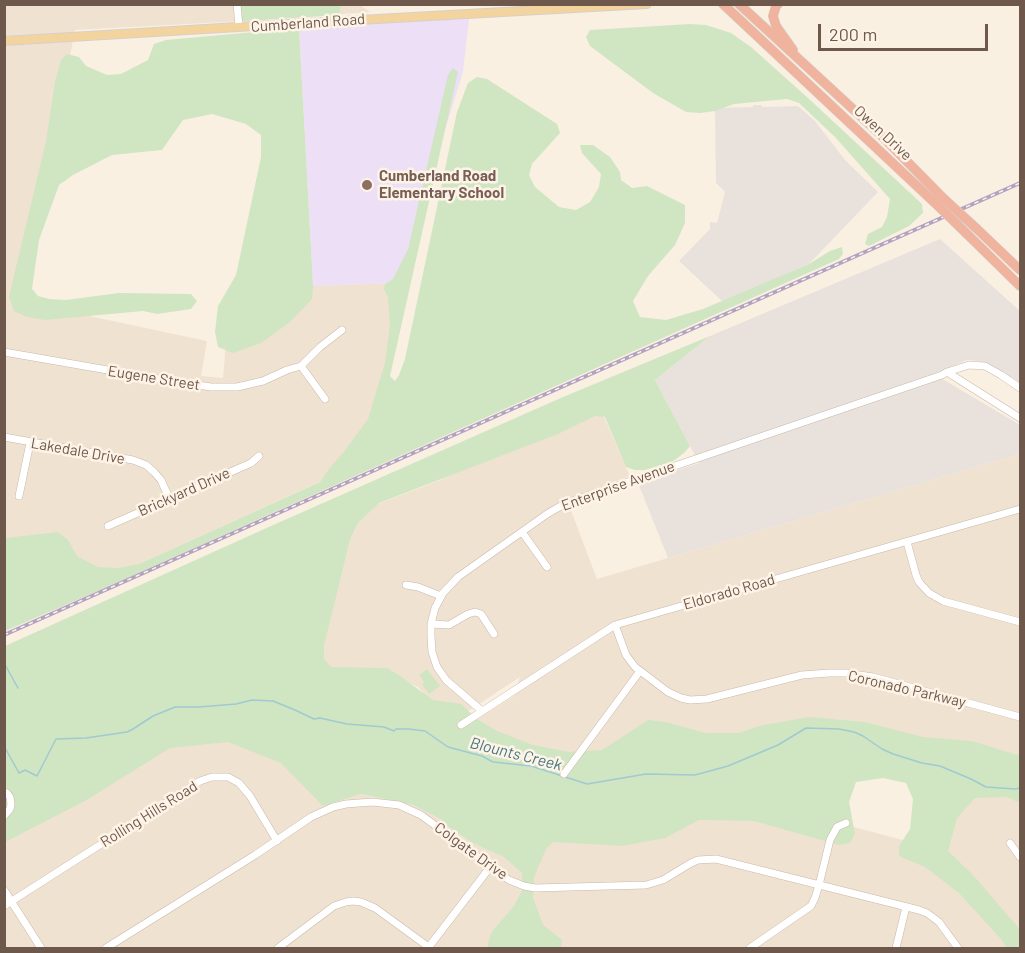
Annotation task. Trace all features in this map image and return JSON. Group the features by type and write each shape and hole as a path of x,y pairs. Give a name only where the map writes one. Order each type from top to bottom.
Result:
{"highway":[{"name":"Owen Drive","path":"723,4 939,200 977,229 1020,270"},
{"name":"Owen Drive","path":"739,4 880,134 966,233 1020,286"},
{"path":"778,4 772,16 776,26 801,62"}],"main road":[{"name":"Cumberland Road","path":"4,41 647,4"}],"street":[{"path":"237,4 239,27"},
{"path":"325,399 301,366 342,330"},
{"name":"Eugene Street","path":"4,352 211,387 249,385 301,366"},
{"name":"Enterprise Avenue","path":"482,711 440,672 432,652 431,624 435,608 441,596 458,577 547,514 573,501 969,365 985,366 1020,388"},
{"path":"947,372 1020,418"},
{"name":"Lakedale Drive","path":"4,437 133,460 146,465 154,472 161,480 169,498"},
{"path":"19,496 30,443"},
{"name":"Brickyard Drive","path":"108,526 251,463 259,456"},
{"name":"Eldorado Road","path":"460,725 615,625 1020,510"},
{"path":"522,532 547,567"},
{"path":"907,542 919,582 929,593 943,601 1020,622"},
{"path":"406,585 441,596"},
{"path":"431,624 449,625 475,612 481,614 494,634"},
{"name":"Coronado Parkway","path":"615,625 630,662 674,695 690,700 707,699 802,675 846,673 873,677 1020,717"},
{"path":"564,774 640,671"},
{"name":"Rolling Hills Road","path":"8,904 200,781 212,777 228,777 239,783 250,796 277,841"},
{"path":"4,816 11,804 7,793"},
{"name":"Colgate Drive","path":"107,948 277,841 311,817 333,807 359,802 386,803 421,815 516,884 531,888 654,884 691,863 711,859 919,910 939,922 958,948"},
{"path":"750,948 811,906 819,885 830,840 837,827 846,823"},
{"path":"1010,843 1020,857"},
{"path":"278,948 334,906 353,901 375,908 429,948 491,866"},
{"path":"4,890 8,904 41,948"},
{"path":"896,948 906,907"}],"shaded area":[{"path":"358,4 370,12 75,30 23,302 207,341 201,376 223,378 226,342 299,306 313,286 397,283 372,458 5,625 4,5"},
{"name":"Cumberland Road Elementary School","path":"469,19 463,72 397,283 313,286 299,28 378,22"},
{"path":"753,105 798,106 815,121 845,160 878,192 809,264 723,302 679,261 710,229 710,222 717,223 725,192 716,183 715,108 753,107"},
{"path":"940,239 1020,311 1020,383 991,365 978,361 967,360 934,374 1020,425 1020,454 668,558 638,483 699,463 655,380 710,336"},
{"path":"601,410 630,476 567,500 597,579 1020,454 1020,948 5,948 4,833 195,731 289,750 323,806 361,794 413,805 441,818 827,820 937,849 956,755 578,763 465,727 514,696 520,677 455,720 440,703 428,698 418,687 406,682 317,672 350,540 358,523 372,506 438,481"}],"green space":[{"path":"259,4 341,5 339,15 241,20 240,5 256,6"},
{"path":"706,25 731,33 751,47 922,204 923,213 909,226 869,246 865,244 868,234 882,227 887,217 890,199 835,137 799,103 787,99 734,104 715,111 700,113 686,112 653,93 590,46 586,37 590,30"},
{"path":"299,28 313,286 312,299 290,322 261,343 233,353 218,347 215,332 218,306 236,275 261,157 261,135 246,124 212,114 183,120 162,150 112,155 73,175 59,185 39,240 32,289 38,296 66,300 119,293 191,294 197,301 191,309 157,314 143,311 45,320 27,317 14,311 9,297 46,141 55,82 61,60 67,54 79,57 86,66 107,75 121,74 148,60 154,44 166,40"},
{"path":"453,68 458,72 390,376 395,381 405,359 457,112 468,83 477,77 487,79 557,124 560,133 532,164 529,175 535,187 559,207 576,210 590,202 599,187 601,174 582,153 580,145 593,145 610,157 620,172 621,180 632,188 647,186 685,205 685,223 675,245 648,276 633,301 640,317 666,320 703,309 809,264 830,251 842,247 843,254 839,259 5,631 5,538 58,532 68,540 77,556 98,567 118,568 139,564 320,482 368,419 385,363 390,325 385,284 393,279 408,249 448,75"},
{"path":"710,336 655,380 690,446 672,462 645,470 626,467 605,417 595,416 558,434 379,503 358,523 350,540 324,646 324,659 331,667 387,668 433,700 461,704 477,719 497,731 533,745 569,752 602,750 648,720 666,722 705,733 739,733 759,726 809,717 865,722 923,737 972,741 1020,756 1020,803 1007,797 975,798 957,818 948,851 973,875 1017,926 1020,931 1020,948 1007,948 959,893 925,867 899,855 899,846 910,829 913,799 906,783 883,778 856,782 849,802 855,834 850,843 839,845 754,821 699,820 665,838 622,846 553,842 546,849 534,877 533,898 543,925 562,940 561,948 487,948 491,933 514,906 522,891 522,873 504,857 473,843 441,819 413,805 361,794 323,806 281,763 228,742 170,748 85,801 5,842 5,646 563,397"},
{"path":"427,669 440,686 429,694 419,675"}],"waterway":[{"path":"4,663 18,688"},
{"name":"Blounts Creek","path":"4,746 19,773 25,770 37,776 56,739 86,738 127,732 153,716 175,707 236,704 252,700 273,701 314,719 384,727 394,731 396,729 425,731 448,747 482,756 493,762 531,766 587,784 646,774 695,775 728,766 778,745 806,728 854,732 893,754 940,766 986,787 1020,788"}],"railway":[{"path":"4,635 1020,183"}],"place":[{"name":"Cumberland Road Elementary School","path":"367,185"}]}
